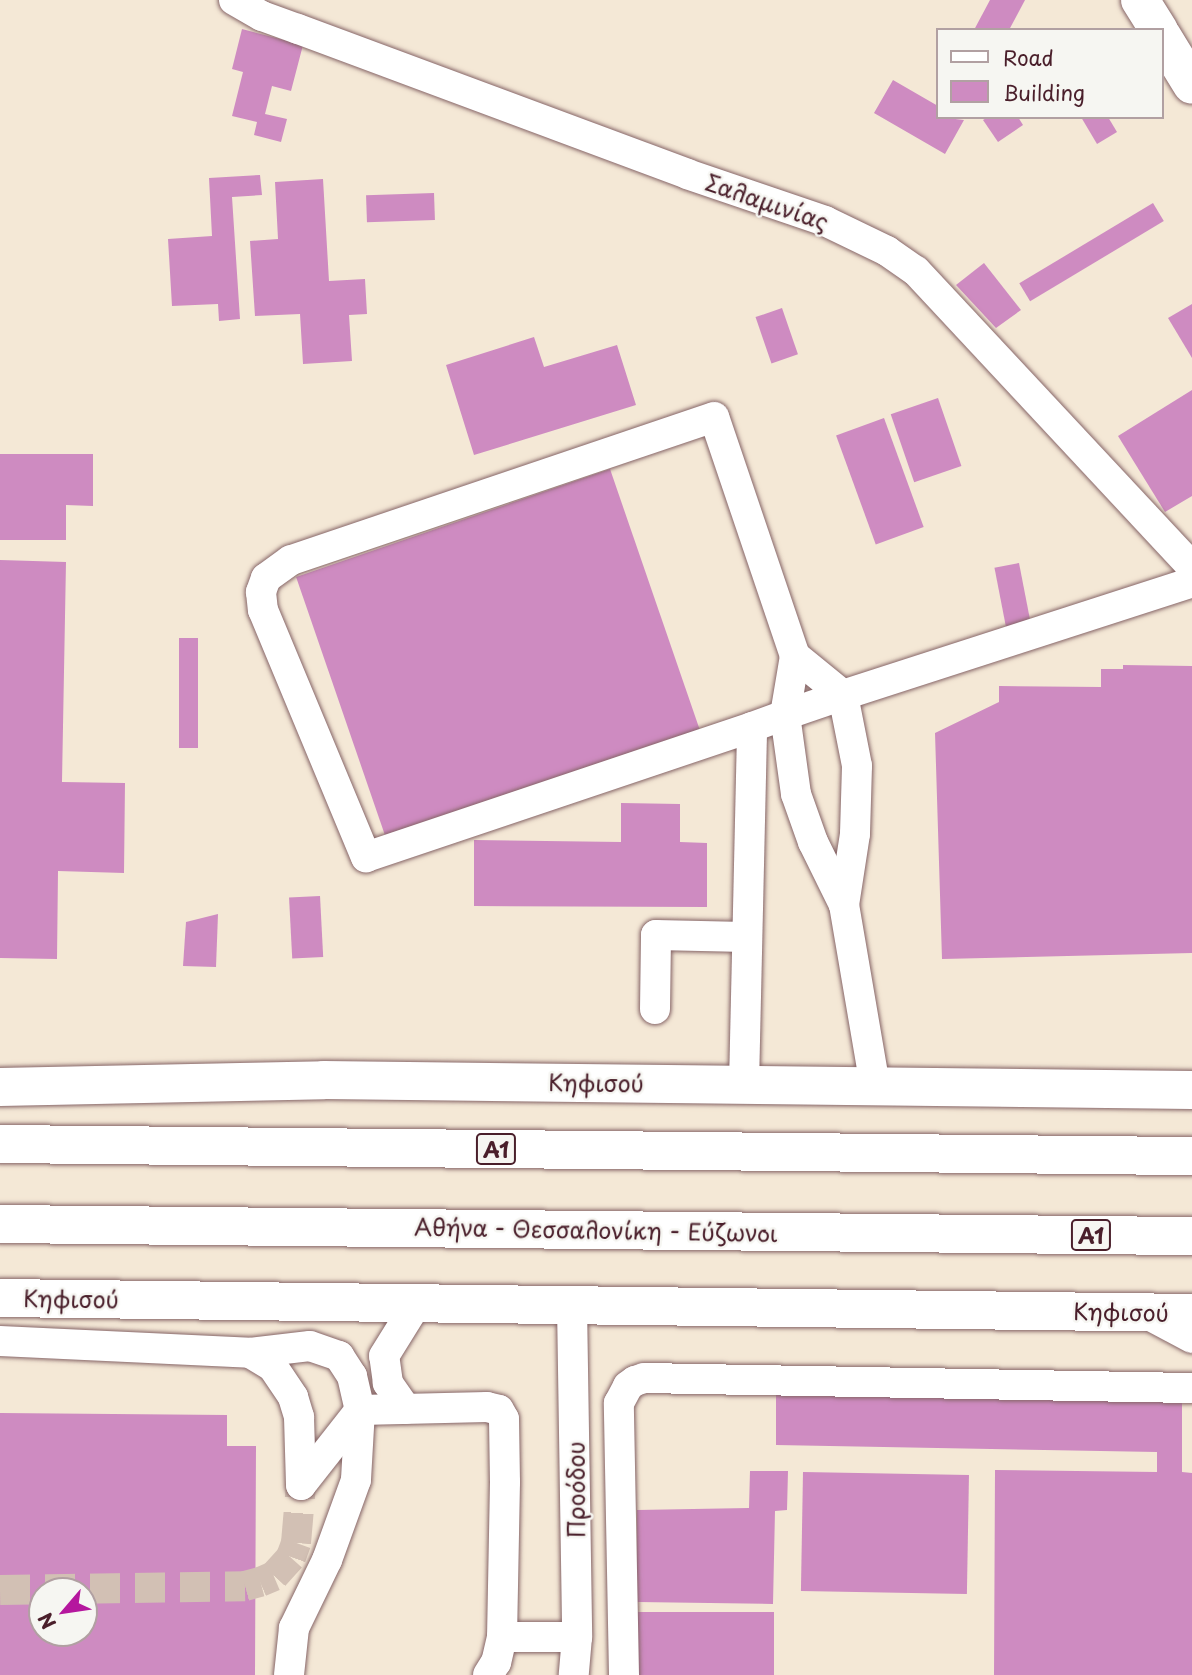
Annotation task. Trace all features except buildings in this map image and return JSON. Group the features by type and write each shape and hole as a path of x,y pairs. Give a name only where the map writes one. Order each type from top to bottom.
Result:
{"main road":[{"path":"1140,0 1157,28"},
{"path":"1164,39 1192,85"},
{"name":"Κηφισού","path":"0,1087 324,1080 1192,1090"},
{"name":"Α1","path":"0,1144 1192,1156"},
{"name":"Αθήνα - Θεσσαλονίκη - Εύζωνοι","path":"0,1224 1192,1236"},
{"name":"Κηφισού","path":"0,1298 1192,1313"}],"street":[{"name":"Σαλαμινίας","path":"234,0 262,16 687,174 825,222 887,251 916,271 1192,568"},
{"path":"875,1086 844,905 813,842 796,794 785,715 795,656 714,417 291,560 277,567 266,578 261,592 263,610 366,857 752,727 785,715 844,695 1192,582"},
{"path":"795,656 844,695 857,766 855,834 844,905"},
{"path":"744,1085 752,727"},
{"path":"655,1009 656,935 746,937"},
{"path":"406,1409 388,1383 384,1356 417,1303"},
{"name":"Προόδου","path":"572,1305 577,1637 574,1675"},
{"path":"1144,1312 1192,1338"},
{"path":"0,1341 250,1353 310,1346 339,1356 352,1376 360,1410 356,1480 327,1560 294,1628 289,1675"},
{"path":"250,1353 272,1367 293,1397 299,1417 301,1485 360,1410"},
{"path":"624,1675 619,1402 628,1386 635,1381 658,1378 1192,1388"},
{"path":"360,1410 487,1407 499,1409 504,1419 502,1637 496,1662 488,1675"},
{"path":"502,1637 577,1637"}],"tunnel":[{"path":"0,1590 245,1586 260,1582 274,1576 291,1557 296,1543 301,1485"}]}
